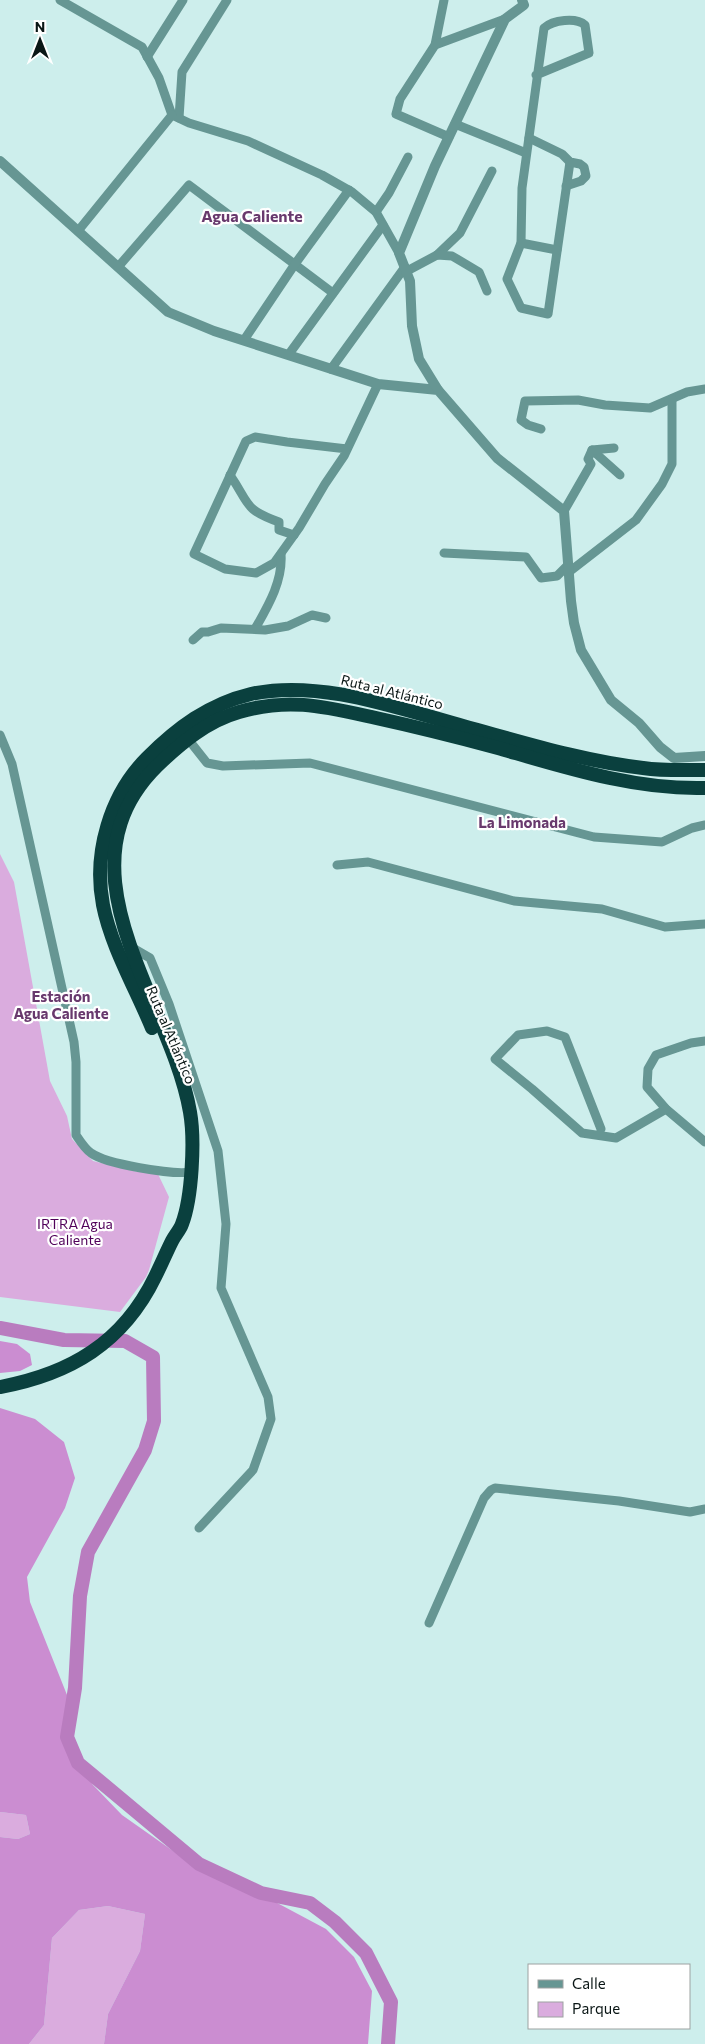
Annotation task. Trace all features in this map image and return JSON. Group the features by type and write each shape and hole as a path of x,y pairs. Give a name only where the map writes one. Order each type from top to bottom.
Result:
{"highway":[{"name":"Ruta al Atlántico","path":"188,1172 183,1113 174,1079 134,989 111,931 103,905 100,876 106,827 118,798 138,767 163,742 187,722 232,699 253,694 291,690 341,694 598,761 645,768 705,770"},
{"name":"Ruta al Atlántico","path":"1,1387 24,1382 75,1364 95,1351 117,1332 137,1308 182,1225 188,1172 191,1116 183,1081 121,917 115,886 114,851 120,824 129,805 150,774 188,739 202,729 237,712 278,704 308,704 421,728 597,775 678,788 705,788"}],"street":[{"path":"60,0 142,47 159,78 175,117 248,141 322,175 349,190 376,212 406,269 410,281 412,326 419,359 438,390 498,458 564,511"},
{"path":"147,57 183,0"},
{"path":"78,231 175,117 182,72 227,0"},
{"path":"444,0 435,45 400,99 396,114 449,137"},
{"path":"435,45 505,19 524,5 522,0"},
{"path":"399,253 403,239 449,137 505,19"},
{"path":"536,74 589,53 585,25 577,20 573,20 549,24 544,28 536,74 522,188 521,244 507,279 521,308 548,314 570,162"},
{"path":"455,124 526,153"},
{"path":"529,138 562,154 570,162 580,164 584,168 586,176 566,186"},
{"path":"376,212 389,193 408,156"},
{"path":"0,161 168,312 214,331 378,384 438,390"},
{"path":"331,369 406,269 437,255 460,233 492,171"},
{"path":"118,267 189,185 333,293"},
{"path":"244,340 295,264 349,190"},
{"path":"289,354 383,225"},
{"path":"521,244 557,250"},
{"path":"437,255 452,256 479,272 488,291"},
{"path":"347,449 255,436 246,441 194,554 225,569 256,574 274,564 347,449 378,384"},
{"path":"541,429 528,426 521,420 525,401 578,400 605,405 650,408 687,392 705,389"},
{"path":"444,553 526,557 541,578 557,576 636,520 662,484 672,464 672,399"},
{"path":"592,450 614,448"},
{"path":"592,450 588,459 591,464 564,511 574,623 581,650 611,700 639,723 660,747 674,758 705,756"},
{"path":"592,450 620,475"},
{"path":"230,474 248,505 259,515 279,522 279,530 294,535"},
{"path":"255,629 277,589 277,578 282,566 281,554"},
{"path":"193,640 202,632 221,628 265,630 288,626 312,615 326,618"},
{"path":"0,735 12,764 74,1042 76,1062 76,1135 91,1153 108,1161 188,1172"},
{"path":"188,739 207,763 222,766 310,763 594,837 662,842 692,828 705,825"},
{"path":"337,865 368,862 514,901 602,909 665,927 705,924"},
{"path":"131,946 150,958 154,967 169,1004 218,1151 226,1224 221,1288 268,1397 271,1419 253,1470 199,1528"},
{"path":"601,1129 565,1037 547,1031 518,1035 495,1059 582,1133 616,1138 666,1109"},
{"path":"705,1041 692,1043 656,1055 648,1069 647,1087 666,1109 705,1142"},
{"path":"428,1623 484,1498 495,1488 609,1500 690,1512 705,1509"}],"green space":[{"name":"IRTRA Agua Caliente","path":"0,854 14,882 50,1081 67,1116 72,1139 93,1161 138,1172 157,1172 169,1197 149,1270 146,1277 120,1312 0,1297"},
{"path":"0,1812 26,1815 30,1834 18,1839 0,1837"},
{"path":"108,1906 145,1914 140,1951 108,2014 104,2044 29,2044 44,2025 52,1938 79,1910"}],"shaded area":[{"path":"0,1341 17,1344 30,1354 32,1365 20,1371 0,1373"},
{"path":"0,1408 35,1419 64,1442 75,1478 65,1508 27,1577 30,1602 69,1700 69,1727 77,1761 93,1785 122,1815 203,1872 235,1887 266,1897 326,1929 354,1957 372,1991 368,2044 104,2044 108,2014 140,1951 145,1914 108,1906 79,1910 52,1938 44,2025 29,2044 0,2044 0,1837 18,1839 30,1834 26,1815 0,1812"}],"waterway":[{"path":"0,1328 64,1340 125,1341 153,1357 154,1421 145,1450 88,1552 80,1596 75,1688 67,1737 78,1763 199,1864 261,1893 310,1903 335,1922 366,1953 391,2002 388,2044"}],"district":[{"name":"Agua Caliente","path":"252,216"},
{"name":"La Limonada","path":"522,823"},
{"name":"Estación Agua Caliente","path":"61,1006"}]}
